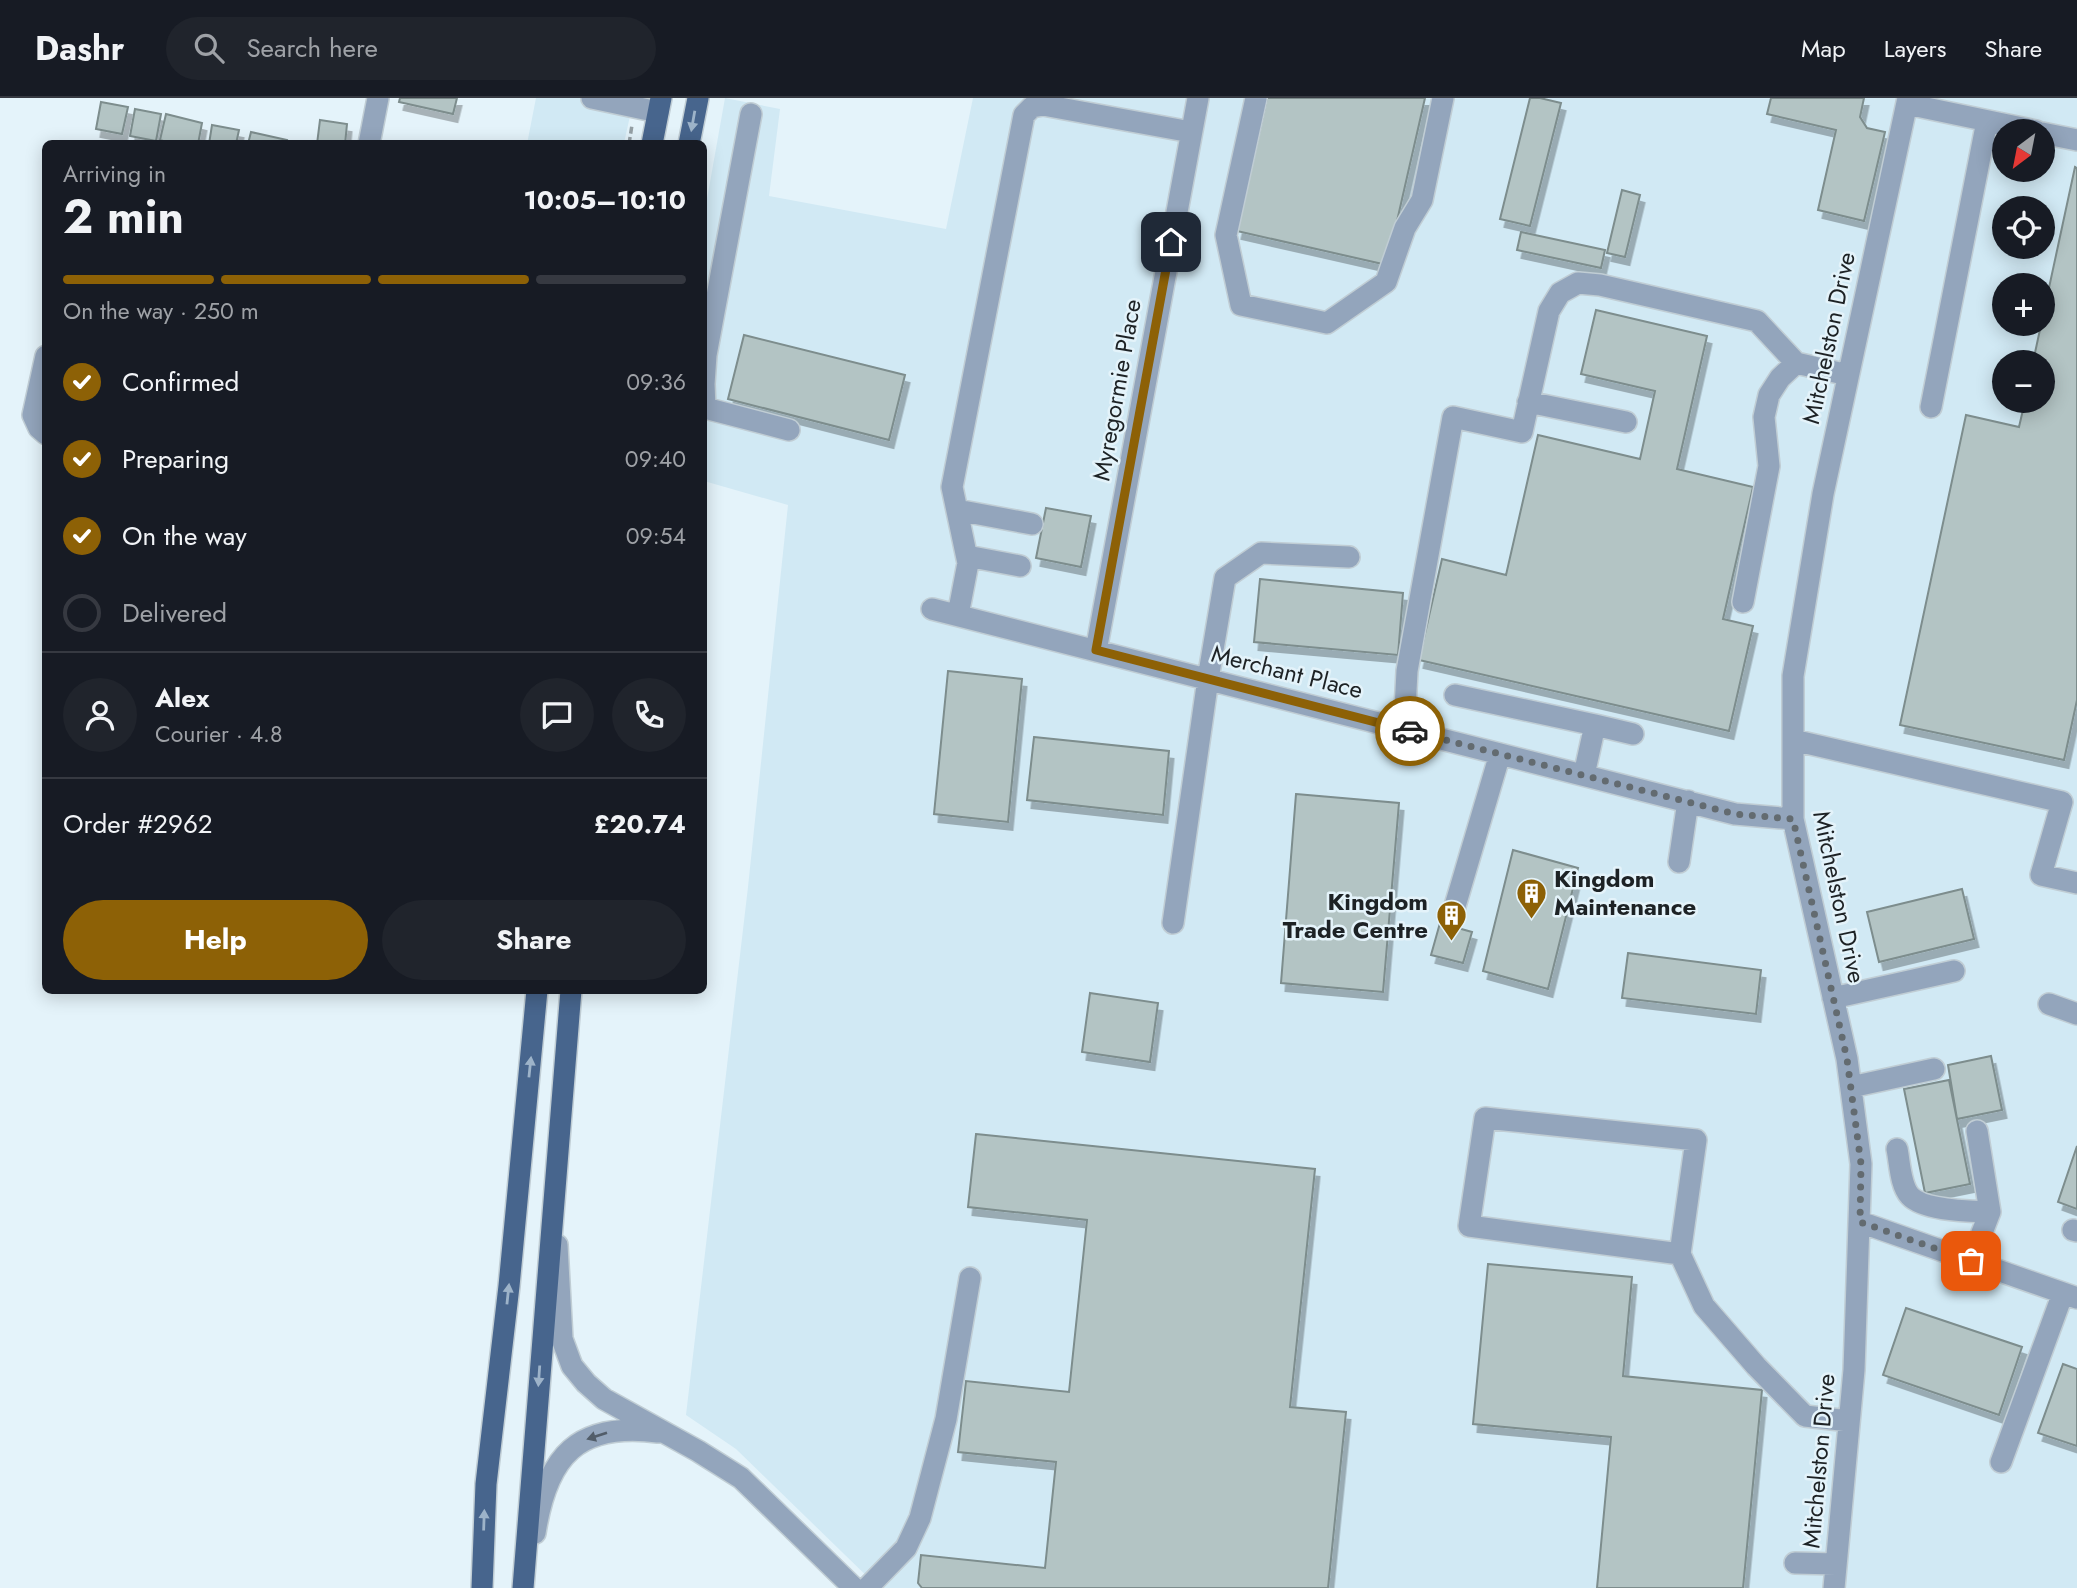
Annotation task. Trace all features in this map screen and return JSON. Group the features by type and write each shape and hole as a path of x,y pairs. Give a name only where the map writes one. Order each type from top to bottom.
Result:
{"main road":[{"path":"690,140 698,98"},
{"path":"653,140 659,105"},
{"path":"482,1588 486,1484 509,1286 537,994"},
{"path":"525,1588 554,1183 571,994"}],"street":[{"path":"370,140 378,98"},
{"path":"592,98 659,105"},
{"name":"Myregormie Place","path":"1096,650 1198,98"},
{"path":"1256,98 1226,235 1241,305 1327,323 1386,282 1405,229 1422,200 1443,98"},
{"path":"1907,101 1992,122"},
{"name":"Mitchelston Drive","path":"1834,1588 1854,1370 1861,1164 1847,1059 1793,819 1793,676 1823,494 1907,101"},
{"path":"958,615 968,563 953,486 1024,116 1032,107 1043,106 1191,132"},
{"path":"707,350 751,114"},
{"path":"1931,407 1987,121"},
{"path":"2055,135 2077,140"},
{"path":"1404,729 1407,670 1453,417 1522,432 1549,311 1560,292 1578,284 1600,285 1756,321 1796,363 1848,375"},
{"path":"1744,602 1769,466 1764,417 1769,395 1780,378 1796,363"},
{"path":"42,374 33,415 42,431"},
{"path":"1528,402 1626,422"},
{"path":"707,409 789,430"},
{"path":"957,510 1031,524"},
{"path":"1173,923 1225,578 1261,553 1349,557"},
{"path":"967,556 1020,566"},
{"name":"Merchant Place","path":"932,609 1735,814 1793,819"},
{"path":"1455,695 1633,734"},
{"path":"1584,775 1595,725"},
{"path":"1793,740 2069,803 2041,875 2077,883"},
{"path":"1455,906 1500,754"},
{"path":"1679,862 1688,802"},
{"path":"1833,998 1954,971"},
{"path":"2049,1004 2077,1014"},
{"path":"1851,1087 1934,1069"},
{"path":"1680,1254 1469,1226 1485,1118 1696,1140 1680,1254 1704,1306 1756,1366 1805,1416 1849,1421"},
{"path":"1971,1261 1990,1212 1977,1131"},
{"path":"1897,1149 1903,1184 1917,1202 1950,1209 1990,1212"},
{"path":"554,1183 562,1339 572,1366 604,1399 741,1478 854,1588"},
{"path":"1860,1222 2070,1296 2001,1462"},
{"path":"867,1588 906,1548 920,1518 946,1419 971,1278"},
{"path":"525,1588 544,1492 567,1453 591,1436 601,1433 640,1430 664,1433"},
{"path":"1795,1563 1836,1564"}],"shaded area":[{"path":"536,98 634,98 625,140 528,140"},
{"path":"725,98 780,109 769,196 946,229 973,98 2077,98 2077,1588 879,1588 736,1449 686,1415 748,887 788,505 707,482 707,199"}],"building":[{"path":"400,98 457,98 453,114 399,102"},
{"path":"1267,98 1425,98 1387,265 1237,231"},
{"path":"1530,98 1561,103 1530,226 1500,219"},
{"path":"1771,98 1864,98 1860,117 1867,128 1885,132 1864,221 1818,210 1836,130 1767,114"},
{"path":"101,102 128,107 122,134 96,129"},
{"path":"135,109 161,114 156,140 130,136"},
{"path":"166,114 202,123 199,140 160,140"},
{"path":"320,120 347,124 345,140 318,140"},
{"path":"212,125 239,130 237,140 210,140"},
{"path":"251,132 287,140 249,140"},
{"path":"2075,167 2077,700 2064,760 1900,725 1966,415 2019,427 2022,413 2055,413 2055,350 2036,350 2039,336 2055,336 2055,273 2052,273"},
{"path":"1622,190 1640,195 1625,257 1607,253"},
{"path":"1521,232 1605,250 1601,268 1517,250"},
{"path":"1596,310 1707,336 1677,469 1753,487 1723,619 1753,626 1729,731 1419,660 1442,559 1506,575 1538,435 1640,459 1655,391 1581,374"},
{"path":"744,335 905,375 889,440 728,399"},
{"path":"1046,508 1091,516 1081,567 1036,558"},
{"path":"1260,579 1403,593 1398,655 1254,642"},
{"path":"948,671 1022,679 1008,822 934,814"},
{"path":"1034,737 1169,751 1163,815 1027,800"},
{"path":"1296,794 1399,803 1383,992 1281,983"},
{"name":"Kingdom Maintenance","path":"1513,850 1578,868 1548,989 1483,971"},
{"path":"1962,889 1974,939 1879,962 1867,912"},
{"name":"Kingdom Trade Centre","path":"1440,923 1472,932 1463,963 1431,955"},
{"path":"1628,953 1761,970 1756,1014 1622,998"},
{"path":"1090,993 1158,1003 1150,1062 1082,1052"},
{"path":"1991,1056 2002,1110 1957,1119 1948,1065"},
{"path":"1949,1080 1970,1184 1925,1193 1904,1089"},
{"path":"976,1134 1315,1169 1290,1407 1346,1412 1328,1588 922,1588 918,1583 921,1555 1045,1568 1056,1462 958,1452 966,1381 1069,1392 1087,1220 968,1207"},
{"path":"2077,1146 2077,1209 2058,1202"},
{"path":"1488,1264 1632,1277 1623,1376 1762,1390 1743,1588 1597,1588 1611,1437 1473,1424"},
{"path":"1906,1308 2022,1347 1999,1415 1883,1375"},
{"path":"2063,1364 2077,1369 2077,1446 2038,1433"}],"way so far":[{"path":"1410,731 1735,814 1793,819 1847,1059 1861,1164 1860,1222 1971,1261"}],"place":[{"name":"Kingdom Maintenance","path":"1531,920"},
{"name":"Kingdom Trade Centre","path":"1451,943"}],"route":[{"path":"1171,242 1096,650 1410,731"}]}
